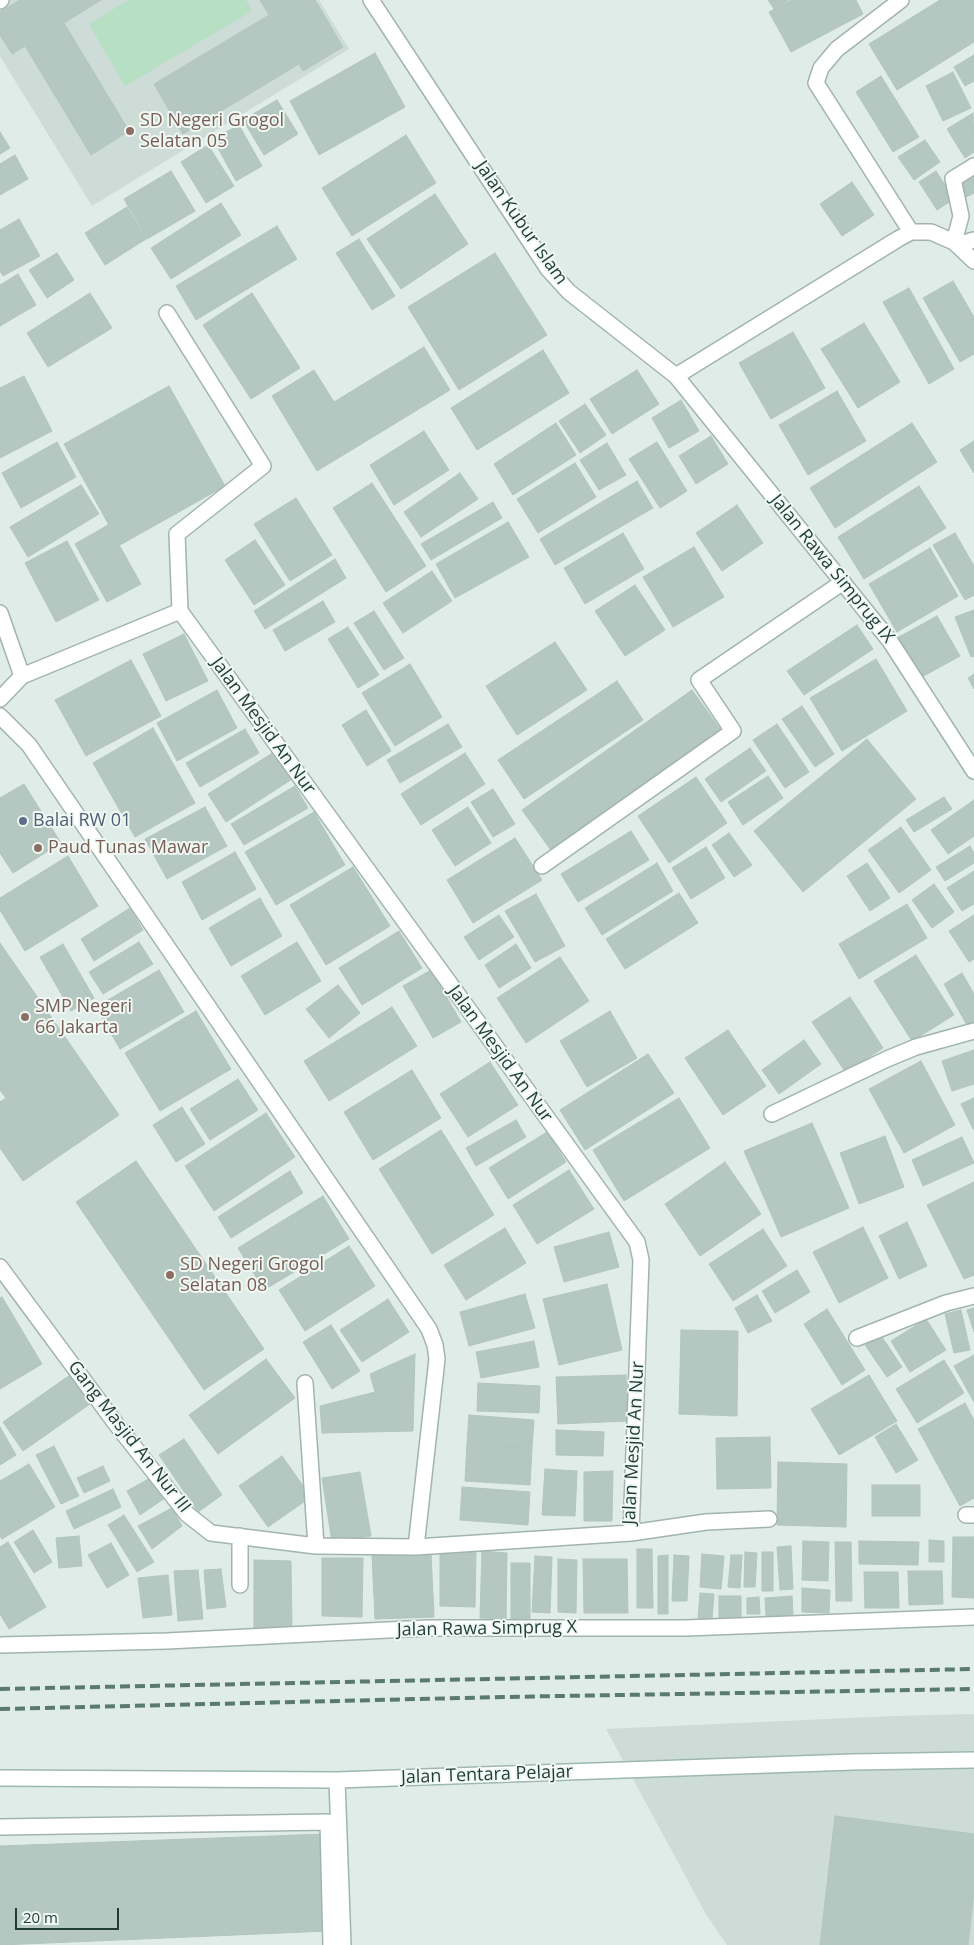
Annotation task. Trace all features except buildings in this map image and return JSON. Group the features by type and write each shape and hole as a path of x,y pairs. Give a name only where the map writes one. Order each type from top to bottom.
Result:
{"street":[{"name":"Jalan Kubur Islam","path":"371,0 548,269 569,292 676,376"},
{"path":"901,0 837,49 821,68 816,83 912,232"},
{"path":"956,244 961,216 953,179 974,166"},
{"path":"676,376 912,232 931,232 956,244 974,261"},
{"path":"956,244 974,240"},
{"path":"0,699 22,676 180,611 177,534 263,466 167,313"},
{"name":"Jalan Rawa Simprug IX","path":"676,376 890,641 974,771"},
{"path":"542,866 733,731 700,680 843,582"},
{"name":"Jalan Mesjid An Nur","path":"180,611 637,1242 642,1260 631,1533 416,1547"},
{"path":"0,613 22,676"},
{"path":"0,716 29,745 429,1329 435,1345 437,1359 416,1547"},
{"path":"772,1114 916,1047 974,1031"},
{"name":"Gang Masjid An Nur III","path":"0,1267 116,1424 187,1514 211,1533 316,1546 416,1547"},
{"path":"857,1338 946,1302 974,1296"},
{"path":"305,1383 316,1546"},
{"path":"631,1533 706,1522 769,1519"},
{"path":"240,1536 240,1585"},
{"name":"Jalan Rawa Simprug X","path":"0,1645 167,1641 428,1628 686,1628 974,1617"},
{"name":"Jalan Tentara Pelajar","path":"0,1778 337,1780 843,1762 974,1760"},
{"path":"337,1780 343,1945"},
{"path":"0,1827 328,1822 331,1945"}],"shaded area":[{"name":"SD Negeri Grogol Selatan 05","path":"8,0 319,0 349,49 92,206 0,56 0,5"},
{"path":"974,1714 974,1945 727,1945 707,1916 606,1729 894,1716"}],"green space":[{"path":"129,0 246,0 252,11 125,86 89,24"}],"railway":[{"path":"0,1689 974,1669"},
{"path":"0,1709 503,1697 974,1689"}],"place":[{"name":"SD Negeri Grogol Selatan 05","path":"130,131"},
{"name":"Balai RW 01","path":"23,821"},
{"name":"Paud Tunas Mawar","path":"38,848"},
{"name":"SMP Negeri 66 Jakarta","path":"25,1017"},
{"name":"SD Negeri Grogol Selatan 08","path":"170,1275"}]}
